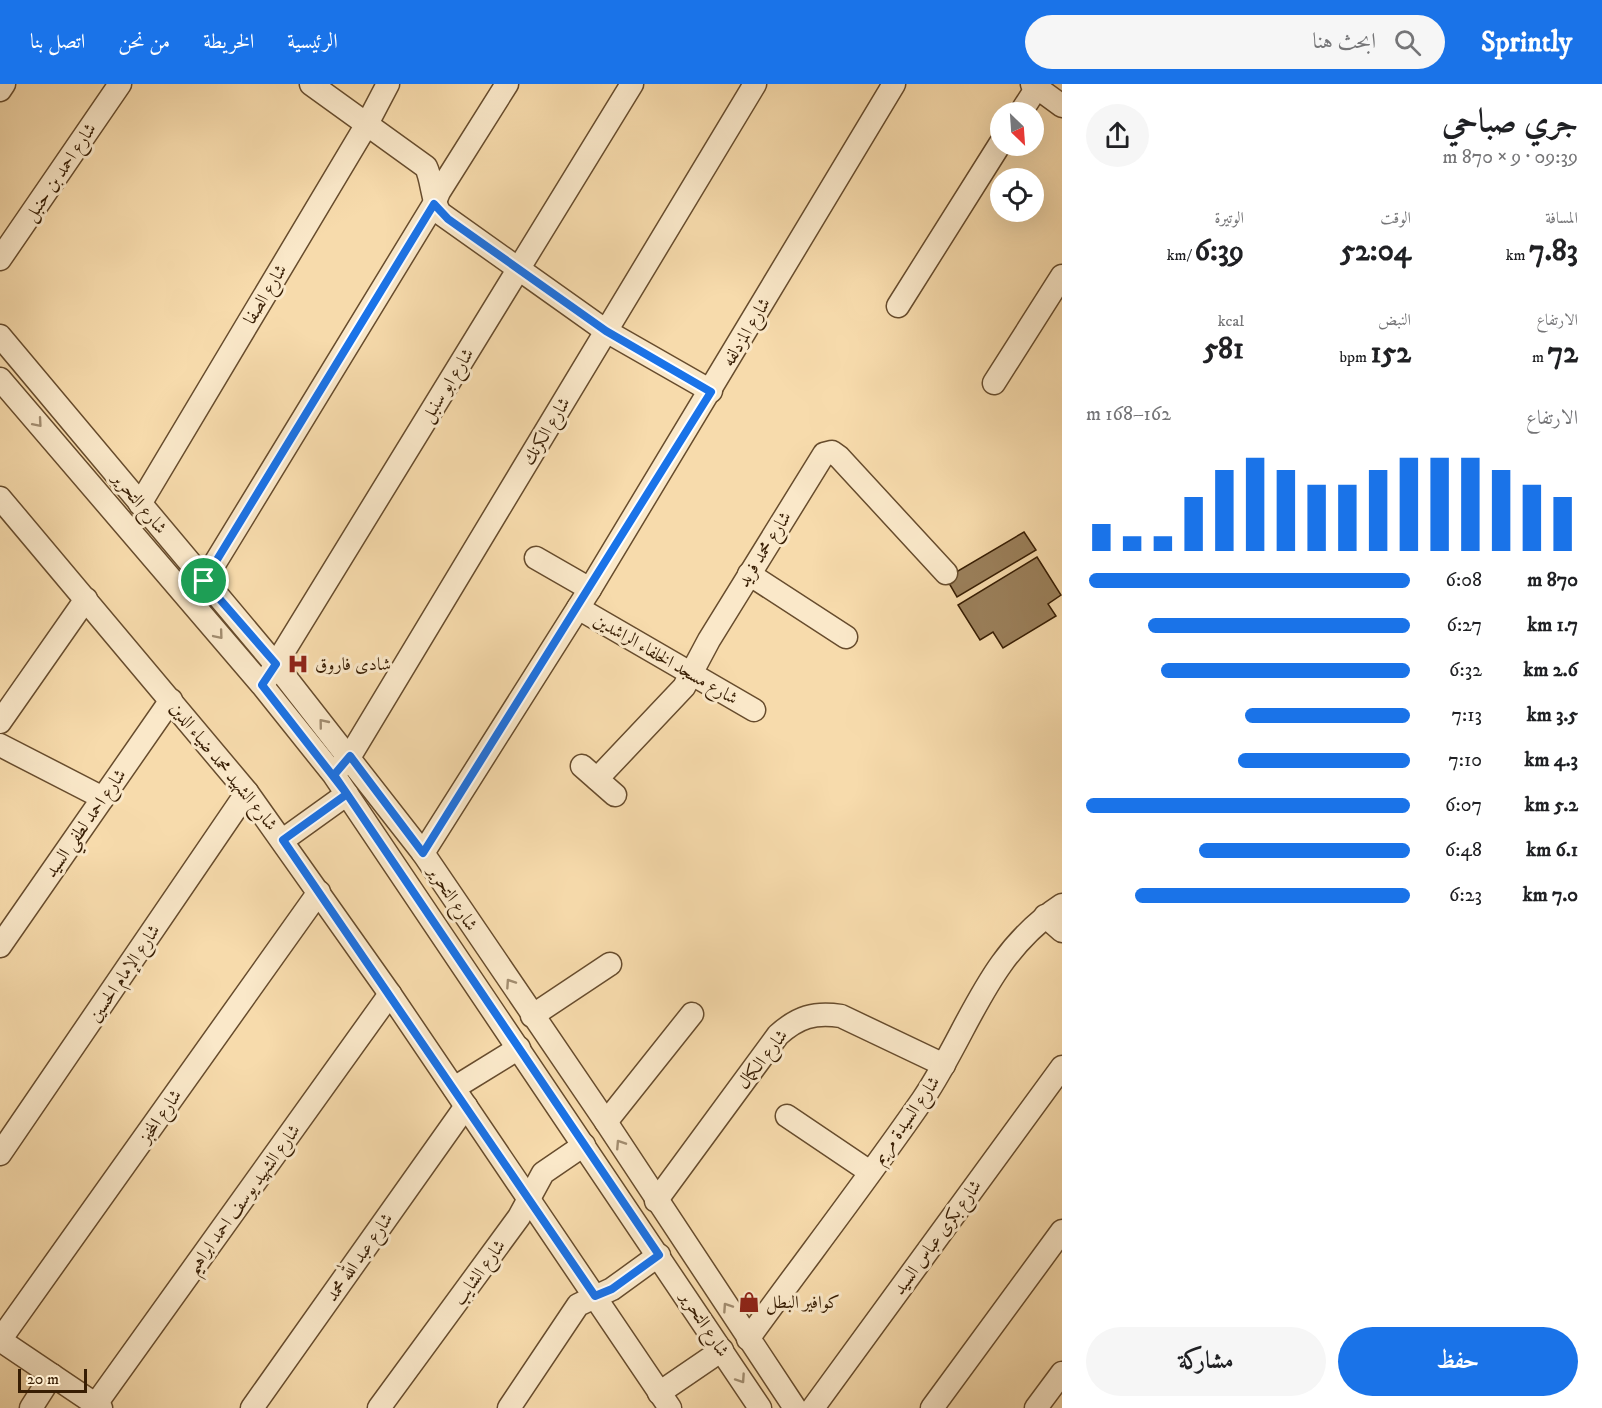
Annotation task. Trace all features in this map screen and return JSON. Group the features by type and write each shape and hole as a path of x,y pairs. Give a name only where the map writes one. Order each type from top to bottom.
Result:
{"street":[{"path":"0,90 4,84"},
{"name":"شارع احمد بن حنبل","path":"0,259 120,84"},
{"path":"311,84 426,167 432,179 434,204 448,219 606,331 711,392"},
{"name":"شارع الصفا","path":"140,504 367,124 388,84"},
{"path":"204,581 434,204 439,192 507,84"},
{"name":"شارع ابو سنبل","path":"262,685 632,84"},
{"name":"شارع الكرنك","path":"334,775 350,756 755,84"},
{"name":"شارع المزدلفه","path":"423,853 711,392 894,84"},
{"path":"1027,102 1036,85 1062,106"},
{"path":"898,306 992,156"},
{"path":"994,383 1062,276"},
{"name":"شارع التحرير","path":"0,336 276,664 350,756 423,853 606,1122 656,1201 795,1408"},
{"path":"3,386 28,369"},
{"name":"شارع التحرير","path":"3,386 262,685 334,775 760,1408"},
{"name":"شارع محمد فريد","path":"615,795 590,772 672,702 824,454 832,452 839,457 946,573"},
{"name":"شارع الشهيد محمد ضياء الدين","path":"4,514 86,599 248,792 390,994 665,1400"},
{"path":"536,558 590,589"},
{"path":"749,574 846,637"},
{"path":"0,722 86,599"},
{"name":"شارع مسجد الخلفاء الراشدين","path":"578,608 754,710"},
{"name":"شارع احمد لطفي السيد","path":"0,946 171,700"},
{"path":"0,745 103,798"},
{"name":"شارع الإمام الحسين","path":"0,1154 248,792"},
{"path":"283,840 347,794"},
{"name":"شارع المخبز","path":"0,1340 319,892"},
{"path":"1053,910 1062,931"},
{"name":"شارع السيدة مريم","path":"748,1339 870,1172 944,1065 980,993 1010,952 1053,910"},
{"path":"532,1016 610,964"},
{"name":"شارع الشهيد يوسف احمد ابراهيم","path":"98,1406 390,994"},
{"name":"شارع الكمال","path":"656,1201 778,1035 791,1023 806,1016 824,1013 841,1016 944,1065"},
{"path":"606,1122 692,1014"},
{"path":"460,1097 519,1048"},
{"name":"شارع بكرى عباس السيد","path":"813,1408 1062,1067"},
{"name":"شارع عبد الله محمد","path":"252,1408 460,1097"},
{"path":"787,1116 870,1172"},
{"name":"شارع الشايب","path":"379,1408 519,1217 543,1173 584,1144"},
{"path":"932,1408 1062,1231"},
{"path":"509,1408 578,1305 612,1289 659,1255"},
{"path":"0,1340 98,1406"},
{"path":"665,1400 722,1350"},
{"path":"1036,1408 1062,1373"},
{"path":"31,1408 52,1375"}],"building":[{"path":"1024,532 1036,550 957,597 946,578"},
{"path":"1037,557 1061,595 1048,604 1056,616 1003,648 993,632 980,640 958,605"}],"place":[{"name":"شادى فاروق","path":"298,664"},
{"name":"كوافير البطل","path":"749,1302"}],"route":[{"path":"204,581 276,664 262,685 347,794 283,840 595,1296 612,1289 659,1255 519,1048 347,794 334,775 350,756 423,853 711,392 606,331 448,219 434,204 204,581"}]}
